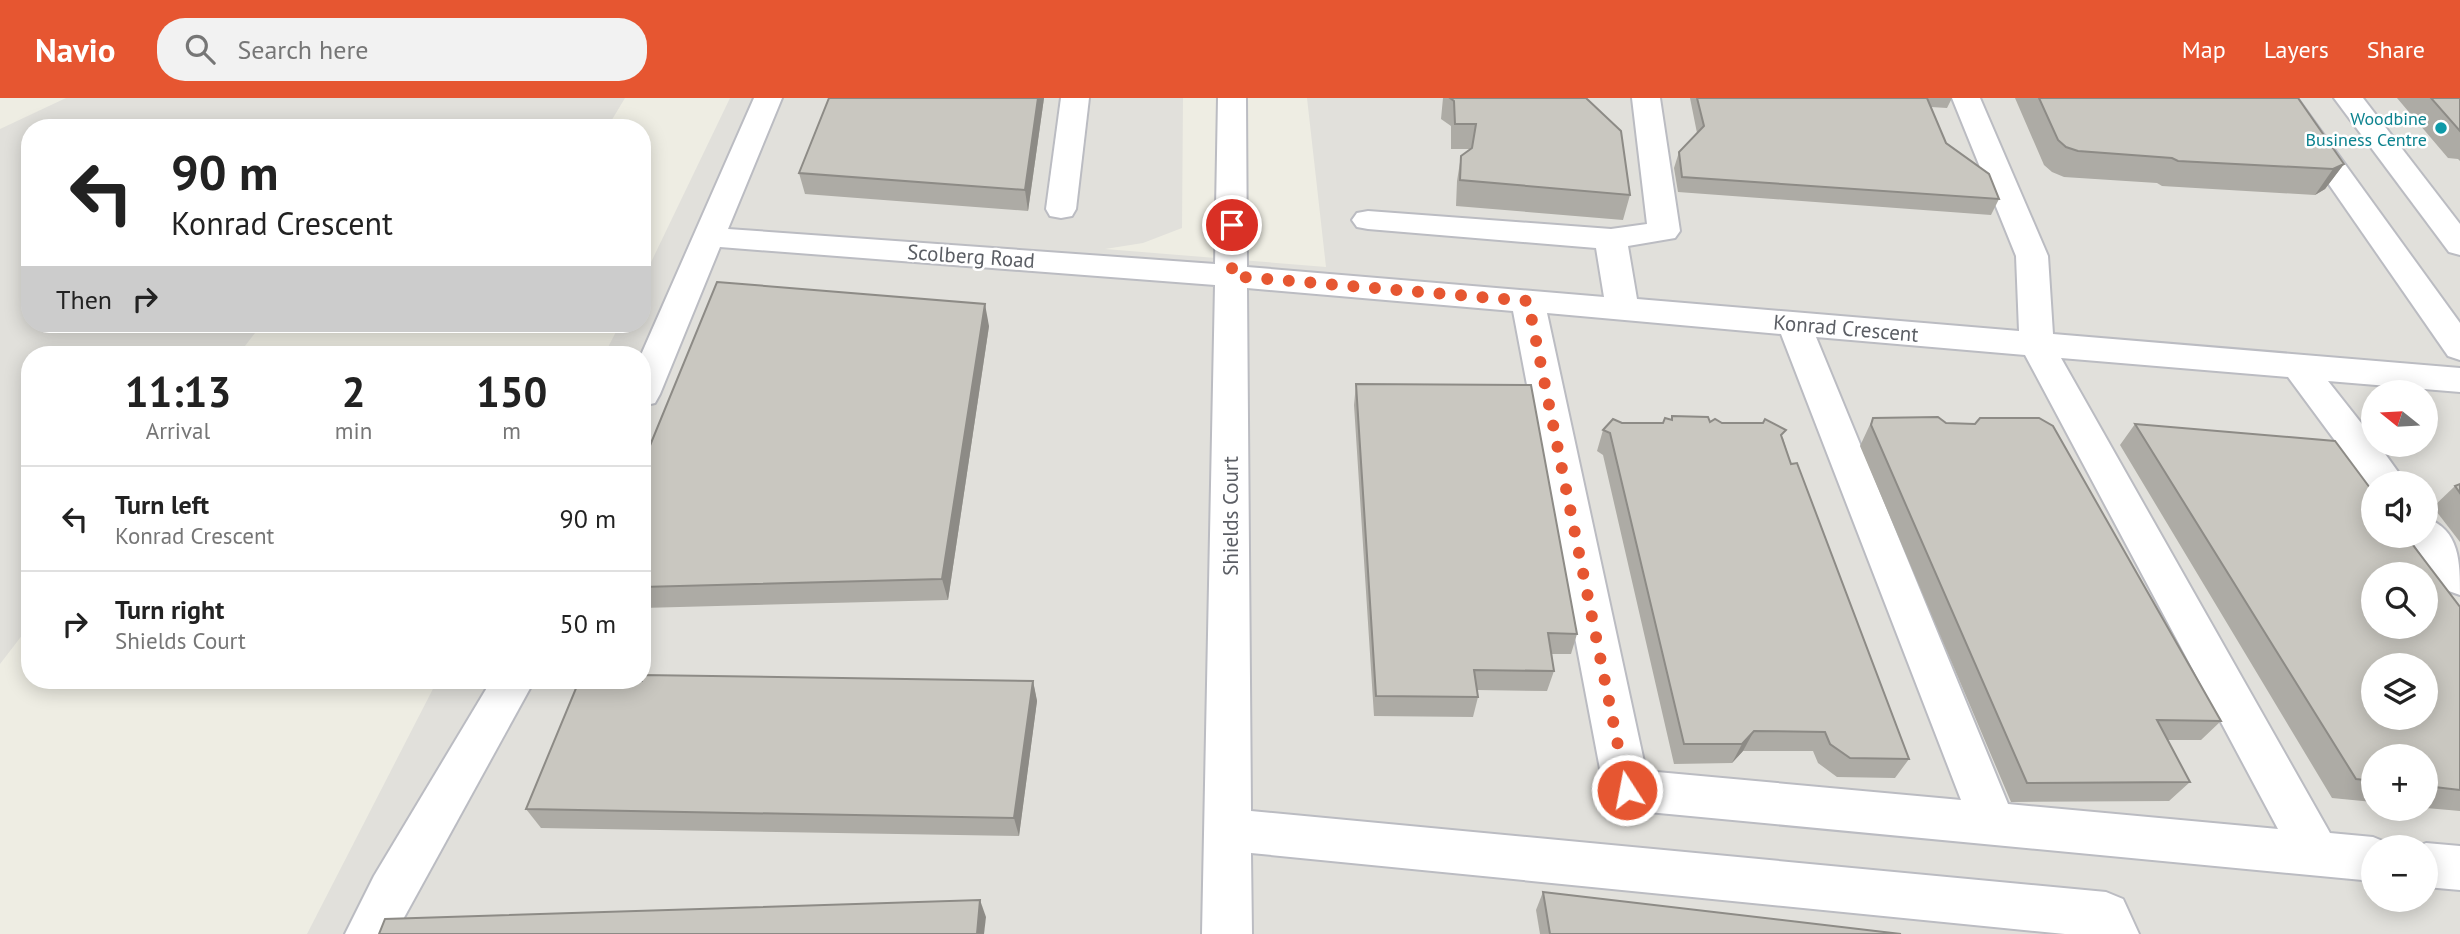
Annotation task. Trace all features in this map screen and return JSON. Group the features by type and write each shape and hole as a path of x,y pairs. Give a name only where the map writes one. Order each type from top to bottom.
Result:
{"street":[{"path":"651,374 768,98"},
{"path":"1061,209 1075,98"},
{"name":"Shields Court","path":"1227,934 1232,98"},
{"path":"1368,220 1611,239 1664,231 1646,98"},
{"path":"1966,98 2032,256 2036,343 2316,853"},
{"path":"2283,98 2460,348"},
{"path":"2348,98 2460,245"},
{"name":"Scolberg Road","path":"711,237 1232,276"},
{"path":"1611,239 1622,309"},
{"name":"Konrad Crescent","path":"1232,276 2460,380"},
{"path":"1528,301 1627,790 1994,826 2361,858"},
{"path":"1794,324 1994,826"},
{"path":"2298,366 2378,471"},
{"path":"2437,548 2460,579"},
{"path":"370,934 391,892 508,689"},
{"path":"1228,830 2106,915 2114,934"},
{"path":"2438,865 2460,868"}],"shaded area":[{"path":"66,98 625,98 612,119 21,119"},
{"path":"730,98 1183,98 1182,228 1143,243 1105,249 1326,267 1307,98 2460,98 2460,934 307,934 433,689 651,689 651,346 609,346 615,333 651,333 651,262"},
{"path":"21,119 21,333 255,333 245,346 21,346 21,637 0,664 0,129"}],"building":[{"path":"829,98 1038,98 1025,190 799,173"},
{"path":"1450,98 1586,98 1621,131 1630,195 1460,180 1461,156 1472,148 1476,124 1455,124 1454,101"},
{"path":"1697,98 1927,98 1946,143 1989,174 1999,199 1682,177 1679,152 1704,126"},
{"path":"2039,98 2298,98 2344,164 2333,169 2178,161 2172,158 2078,151 2066,147 2058,140"},
{"path":"2431,98 2460,98 2460,131"},
{"path":"717,282 985,304 942,579 651,587 651,443"},
{"path":"1356,384 1531,385 1577,634 1548,633 1554,671 1474,670 1478,697 1376,696"},
{"path":"1672,416 1708,417 1710,422 1715,419 1722,423 1763,423 1765,419 1786,430 1781,435 1791,464 1797,463 1909,759 1850,758 1830,744 1825,732 1754,731 1742,744 1684,744 1610,433 1603,430 1613,419 1622,423 1663,423 1665,418 1672,420"},
{"path":"1938,417 1946,423 1975,424 1980,418 2039,418 2053,426 2221,721 2157,720 2190,782 2027,783 1871,425 1873,418"},
{"path":"2135,424 2335,441 2361,476 2361,548 2415,548 2426,562 2361,562 2361,639 2438,639 2438,578 2460,607 2460,790 2438,787 2438,744 2361,744 2361,780 2356,779"},
{"path":"651,675 1033,681 1014,818 526,809 576,689 651,689"},
{"path":"1543,892 1901,934 1550,934"},
{"path":"980,900 977,934 379,934 385,919"}],"place":[{"name":"Woodbine Business Centre","path":"2441,128"}],"route":[{"path":"1232,225 1232,276 1528,301 1627,790"}]}
